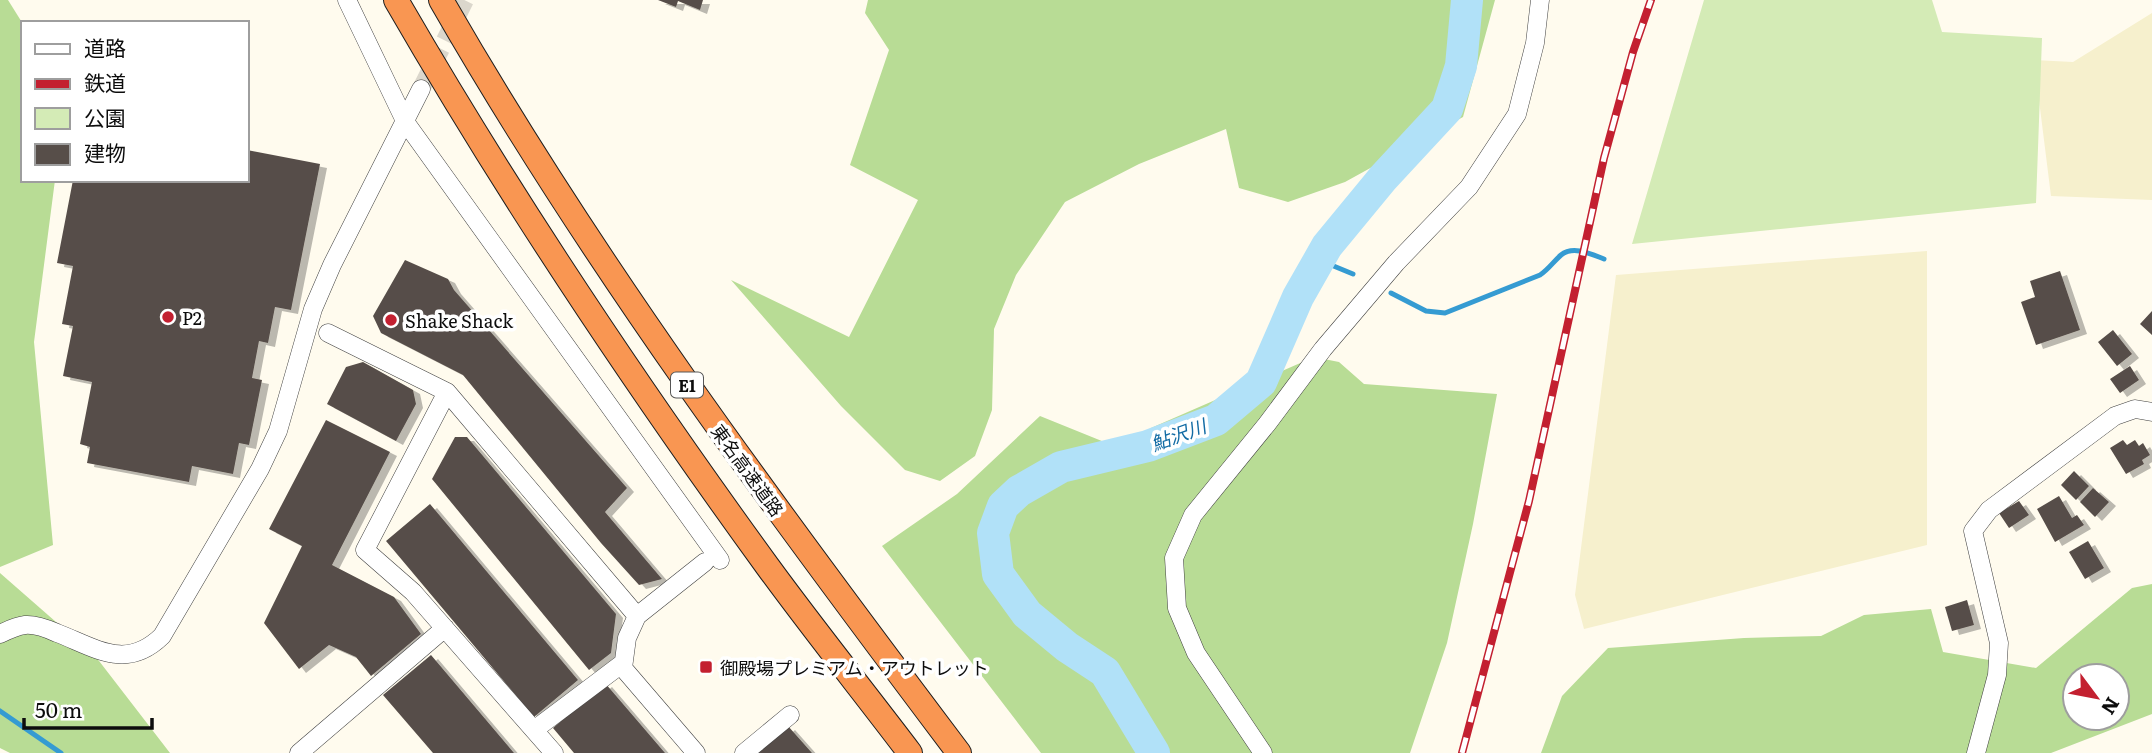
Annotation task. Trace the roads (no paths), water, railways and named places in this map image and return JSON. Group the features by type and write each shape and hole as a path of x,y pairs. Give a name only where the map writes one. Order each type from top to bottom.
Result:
{"highway":[{"name":"E1","path":"396,0 457,107 616,353 769,569 910,753"},
{"name":"東名高速道路","path":"441,0 568,211 653,337 802,546 959,753"}],"street":[{"path":"347,0 405,122 713,561 636,616 627,638 623,668 696,753"},
{"path":"1263,753 1196,653 1177,608 1174,558 1193,515 1323,349 1396,263 1469,187 1517,114 1535,43 1540,0"},
{"path":"0,641 7,631 29,624 113,655 139,652 162,636 260,469 278,431 313,309 332,264 421,89"},
{"path":"328,333 447,392 636,616"},
{"path":"447,392 365,550 413,592 554,753"},
{"path":"1976,753 1997,675 1999,643 1973,531 1989,510 2115,416 2135,409 2152,412"},
{"path":"299,753 444,628"},
{"path":"534,730 624,663"},
{"path":"744,753 790,715"}],"waterway":[{"name":"鮎沢川","path":"1154,753 1105,672 1067,647 1027,614 998,574 993,533 1003,506 1019,491 1061,467 1148,446 1216,420 1261,382 1298,297 1327,246 1383,178 1447,109 1461,66 1467,0"},
{"path":"1391,293 1426,311 1445,313 1540,275 1566,252 1582,251 1604,259"},
{"path":"1319,260 1353,274"},
{"path":"0,711 61,753"}],"tunnel":[{"path":"421,89 465,0"}],"railway":[{"path":"1462,753 1529,501 1604,158 1633,52 1651,0"}],"place":[{"name":"P2","path":"168,317"},
{"name":"Shake Shack","path":"391,320"},
{"name":"御殿場プレミアム・アウトレット","path":"706,667"}]}
